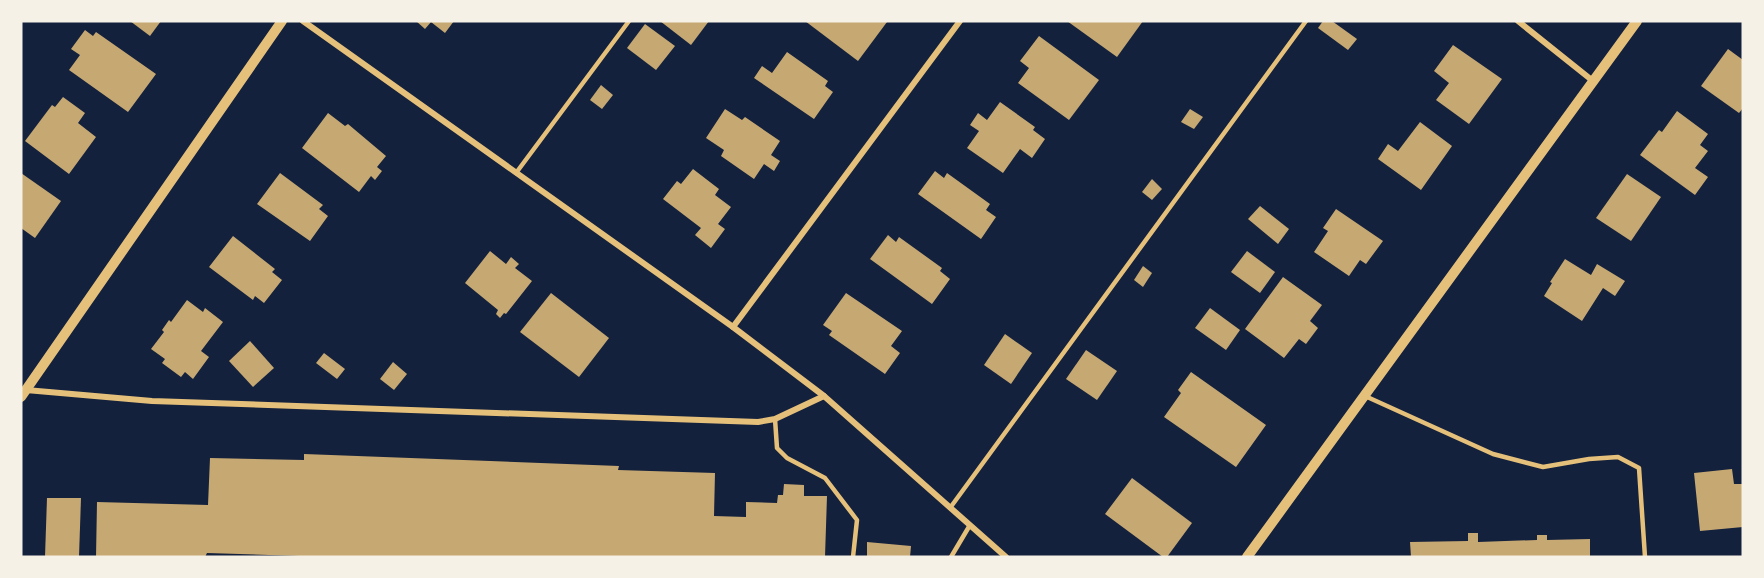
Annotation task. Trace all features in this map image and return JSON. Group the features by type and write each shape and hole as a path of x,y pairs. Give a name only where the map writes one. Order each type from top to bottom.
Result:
{"street":[{"path":"24,393 282,21"},
{"path":"303,21 733,327 824,396 1006,557"},
{"path":"733,327 960,21"},
{"path":"1518,21 1593,81"},
{"path":"1247,557 1637,21"},
{"path":"24,393 152,401 734,422 775,419 824,396"}],"lane":[{"path":"516,173 629,21"},
{"path":"950,508 1306,21"},
{"path":"1365,396 1493,454 1543,467 1589,459 1618,457 1639,468 1645,557"},
{"path":"775,419 777,448 787,458 825,478 857,520 853,557"},
{"path":"951,557 970,525"}],"building":[{"path":"130,21 161,21 150,36"},
{"path":"416,21 454,21 445,33 431,22 425,29"},
{"path":"660,21 709,21 691,45"},
{"path":"805,21 885,21 887,22 858,61"},
{"path":"1067,21 1143,21 1117,57"},
{"path":"1323,21 1332,21 1357,39 1348,50 1318,28"},
{"path":"645,24 675,46 656,70 627,48"},
{"path":"85,30 93,36 96,32 156,74 128,112 69,70 80,55 71,49"},
{"path":"1039,36 1099,80 1069,120 1018,83 1029,68 1020,61"},
{"path":"1453,45 1502,79 1469,124 1436,100 1449,83 1434,71"},
{"path":"1728,49 1743,60 1743,108 1739,113 1701,86"},
{"path":"787,52 828,81 825,86 833,92 814,119 754,78 762,66 772,73"},
{"path":"601,85 613,95 602,109 590,100"},
{"path":"63,97 85,113 78,123 96,137 69,174 25,141 52,105 55,107"},
{"path":"1000,102 1035,127 1033,130 1045,139 1032,158 1020,149 1003,173 967,148 979,131 970,125 978,113 987,120"},
{"path":"725,109 742,120 745,117 780,141 771,155 780,161 774,171 764,164 754,179 721,156 724,150 706,138"},
{"path":"1190,109 1203,117 1194,129 1181,122"},
{"path":"1677,111 1708,134 1700,145 1708,151 1695,168 1708,177 1695,195 1640,155 1659,130 1662,132"},
{"path":"328,113 345,126 348,124 386,156 377,167 382,171 375,180 371,176 359,192 302,148"},
{"path":"1420,122 1452,146 1421,190 1378,159 1388,144 1398,151"},
{"path":"693,169 719,189 715,195 731,207 718,224 725,229 711,248 695,235 701,228 663,199 677,181 681,184"},
{"path":"935,171 944,178 947,173 990,204 986,210 996,217 981,239 918,194"},
{"path":"21,173 61,201 35,238 21,228"},
{"path":"280,173 323,205 319,209 328,216 310,241 257,204"},
{"path":"1627,174 1661,197 1631,241 1596,218"},
{"path":"1152,179 1162,189 1152,200 1142,192"},
{"path":"1260,206 1289,229 1278,244 1248,219"},
{"path":"1336,209 1383,241 1366,264 1360,260 1349,276 1314,252 1328,231 1323,228"},
{"path":"888,235 896,242 899,237 942,268 940,271 950,279 932,304 870,259"},
{"path":"233,236 275,269 272,272 282,280 264,303 255,296 253,300 209,267"},
{"path":"490,251 506,264 511,257 519,264 515,268 532,281 506,314 504,313 500,318 496,314 498,310 465,283"},
{"path":"1247,251 1275,272 1260,293 1231,272"},
{"path":"1565,259 1591,275 1597,264 1625,281 1615,296 1603,288 1582,321 1544,296"},
{"path":"1143,266 1152,273 1143,287 1134,280"},
{"path":"1283,277 1322,305 1310,321 1318,328 1306,344 1299,339 1284,358 1245,329"},
{"path":"551,293 609,338 579,377 520,332"},
{"path":"846,293 902,331 891,346 900,353 885,374 829,335 832,331 823,325"},
{"path":"187,300 203,312 205,308 223,322 201,351 209,357 193,379 185,372 181,377 162,363 165,359 151,349 164,332 162,330 169,320 171,322"},
{"path":"1210,308 1240,330 1226,350 1195,328"},
{"path":"1005,334 1032,353 1011,384 984,365"},
{"path":"250,341 274,368 253,387 229,361"},
{"path":"1086,350 1117,371 1097,400 1066,379"},
{"path":"324,353 345,369 337,379 316,363"},
{"path":"393,362 407,374 394,390 380,379"},
{"path":"1191,372 1266,425 1236,467 1164,417 1181,393 1178,390"},
{"path":"304,454 619,466 618,470 715,473 714,516 746,517 746,502 777,503 778,495 783,495 784,484 804,485 804,496 827,496 825,557 330,557 207,553 205,557 96,557 97,502 208,505 210,458 304,460"},
{"path":"1732,469 1734,484 1743,484 1743,527 1700,531 1694,473"},
{"path":"1132,478 1192,523 1167,557 1163,557 1105,514"},
{"path":"47,498 81,498 79,557 45,557"},
{"path":"1468,533 1478,533 1478,542 1537,540 1537,535 1547,535 1547,540 1590,539 1590,557 1411,557 1410,542 1468,541"},
{"path":"867,542 911,546 910,557 867,557"}]}
